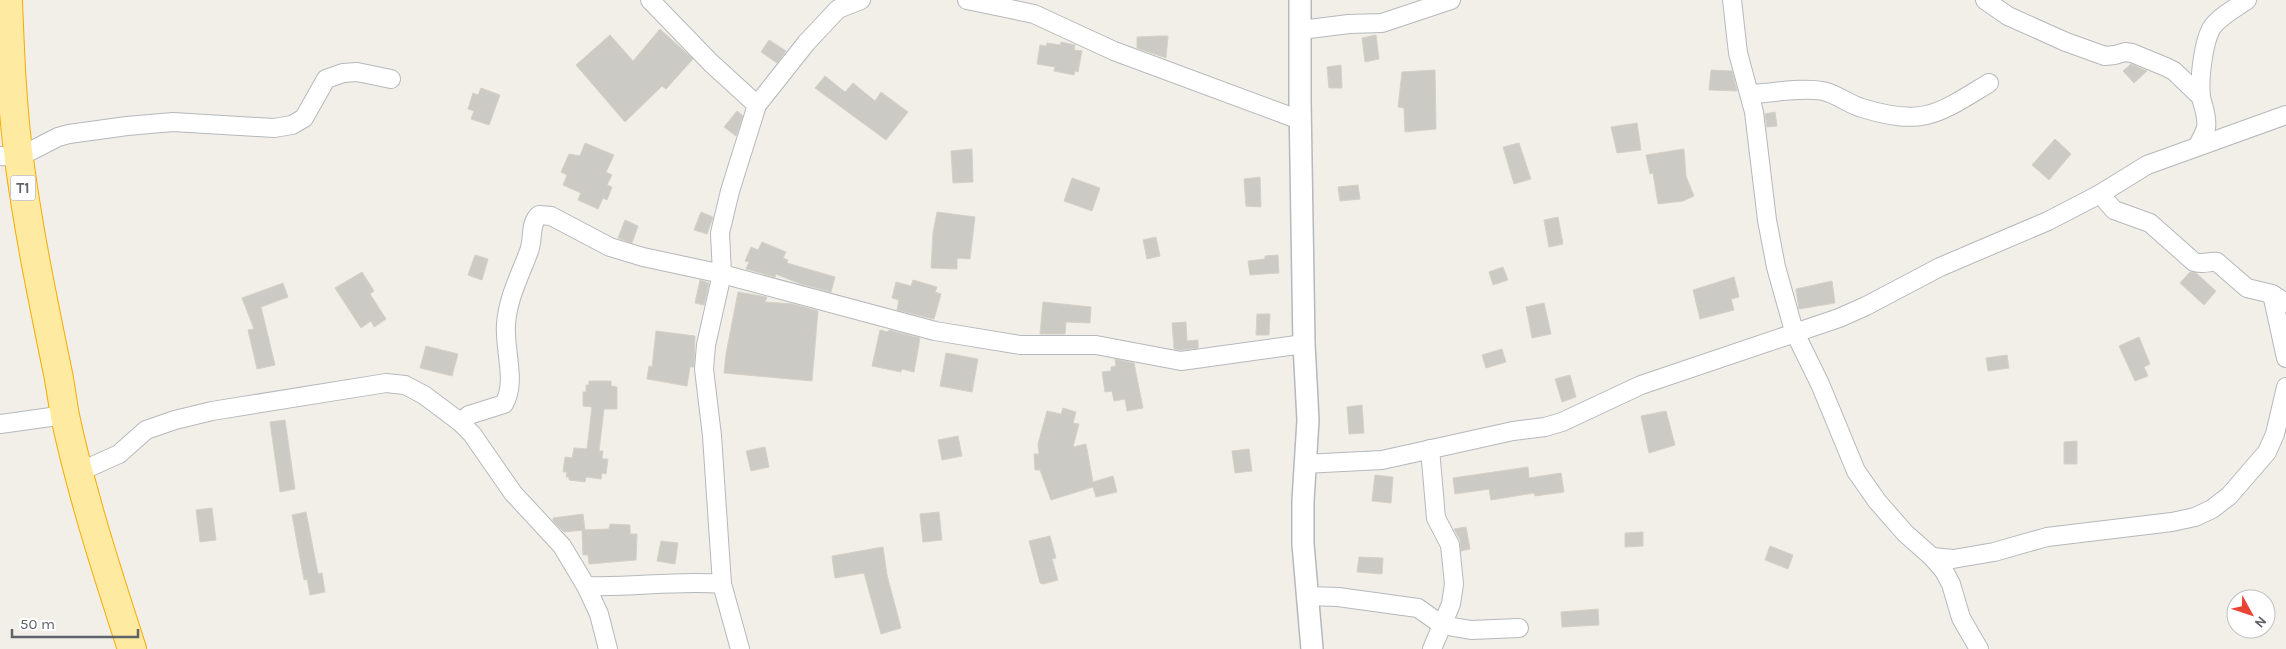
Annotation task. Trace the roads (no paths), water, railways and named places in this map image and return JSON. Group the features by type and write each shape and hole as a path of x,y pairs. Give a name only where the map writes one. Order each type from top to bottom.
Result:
{"highway":[{"name":"T1","path":"8,0 11,69 9,157 34,263 65,416 101,553 132,649"}],"street":[{"path":"650,0 711,63 757,105"},
{"path":"740,649 722,584 712,436 704,369 706,346 722,274 720,232 730,191 757,105 807,42 838,9 862,0"},
{"path":"967,0 1034,14 1114,50 1300,120"},
{"path":"1300,0 1304,344 1308,420 1304,464 1303,544 1312,649"},
{"path":"1301,30 1349,24 1382,23 1451,0"},
{"path":"1732,0 1738,53 1751,94 1767,220 1776,267 1794,331 1820,384 1856,471 1877,501 1899,527 1932,557 1944,571 1951,584 1962,618 1979,649"},
{"path":"1985,0 2008,16 2066,42 2105,56 2124,52 2132,53 2166,67 2174,71 2202,97"},
{"path":"2198,145 2206,129 2207,119 2202,97 2201,81 2204,56 2211,29 2220,19 2247,0"},
{"path":"9,157 58,137 127,126 173,122 274,128 292,125 304,118 326,79 343,73 357,72 392,79"},
{"path":"1751,94 1822,91 1860,108 1888,115 1924,117 1946,110 1963,96 1989,82"},
{"path":"1304,464 1382,460 1562,422 1641,384 1794,331 1839,318 1940,267 2048,221 2100,194 2147,165 2198,145 2286,115"},
{"path":"2100,194 2114,210 2150,223 2194,262 2200,264 2217,262 2247,288 2279,299 2286,358"},
{"path":"460,422 469,415 504,404 509,395 511,382 506,353 506,324 513,288 530,250 534,220 539,215 551,216 610,247 643,257 722,274 935,331 1020,345 1096,346 1181,360 1304,344"},
{"path":"79,472 119,454 146,430 175,420 212,411 386,383 405,386 424,395 460,422 472,434 513,493 562,546 586,586 599,614 608,649"},
{"path":"1932,557 1953,559 1994,552 2047,537 2172,522 2195,517 2212,509 2229,496 2266,452 2275,434 2286,386"},
{"path":"0,424 65,416"},
{"path":"1430,450 1436,518 1450,544 1454,584 1451,604 1432,649"},
{"path":"586,586 722,584"},
{"path":"1308,596 1338,597 1418,608 1442,625 1471,630 1519,628"}]}
